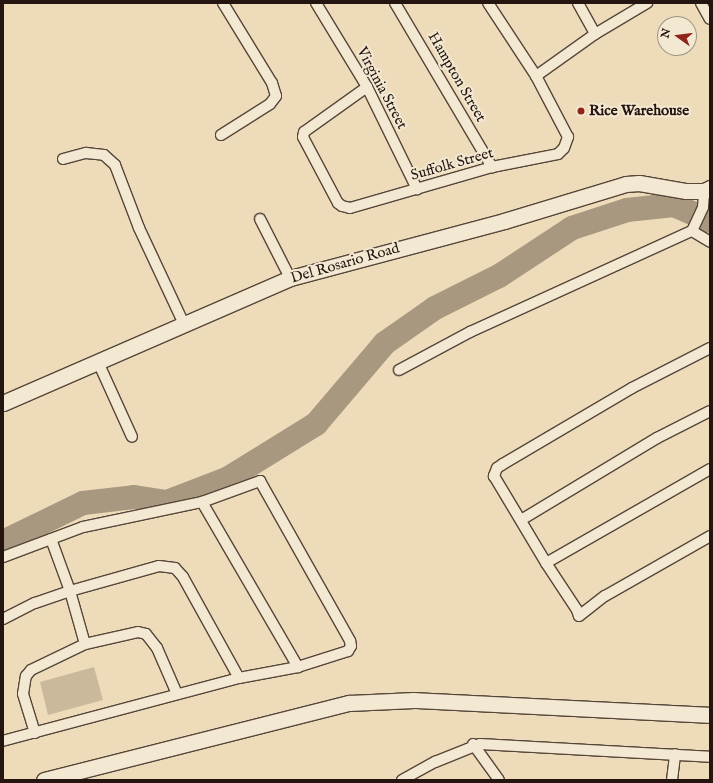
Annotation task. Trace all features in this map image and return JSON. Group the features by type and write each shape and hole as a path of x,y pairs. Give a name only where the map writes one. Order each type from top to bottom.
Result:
{"main road":[{"name":"Del Rosario Road","path":"3,403 184,326 239,298 290,278 504,221 626,184 639,183 707,189"},
{"path":"44,780 349,703 414,700 710,715"}],"street":[{"path":"221,134 270,104 276,96 272,83 223,3"},
{"name":"Virginia Street","path":"316,3 367,87 417,189"},
{"name":"Hampton Street","path":"396,3 492,167"},
{"name":"Suffolk Street","path":"367,87 304,132 303,137 338,203 342,206 350,208 492,167 558,154 567,143 568,137 536,76 488,3"},
{"path":"578,3 595,34"},
{"path":"536,76 595,34 648,3"},
{"path":"701,3 710,19"},
{"path":"64,159 86,153 98,154 104,155 115,165 139,228 184,326"},
{"path":"399,370 470,332 694,228 703,207 707,189"},
{"path":"260,220 290,278"},
{"path":"694,228 710,242"},
{"path":"710,348 632,388 497,468 494,476 496,482 577,610 579,616 605,596 710,536"},
{"path":"98,362 132,437"},
{"path":"521,520 657,438 710,411"},
{"path":"546,563 710,469"},
{"path":"3,557 83,527 202,502 260,481 350,641 348,651 298,667 239,678 3,741"},
{"path":"202,502 298,667"},
{"path":"51,539 70,591 85,644"},
{"path":"3,619 35,603 70,591 160,566 175,568 183,577 239,678"},
{"path":"35,733 23,694 26,676 31,670 85,644 138,632 146,634 157,648 177,694"},
{"path":"474,744 499,780"},
{"path":"408,779 474,744 710,757"},
{"path":"672,780 675,754"}],"shaded area":[{"path":"94,667 103,700 48,715 40,682"}],"waterway":[{"path":"3,542 83,503 134,497 167,502 227,479 316,424 385,343 435,308 499,276 572,228 627,210 674,205 710,221"}],"place":[{"name":"Rice Warehouse","path":"581,111"}]}
